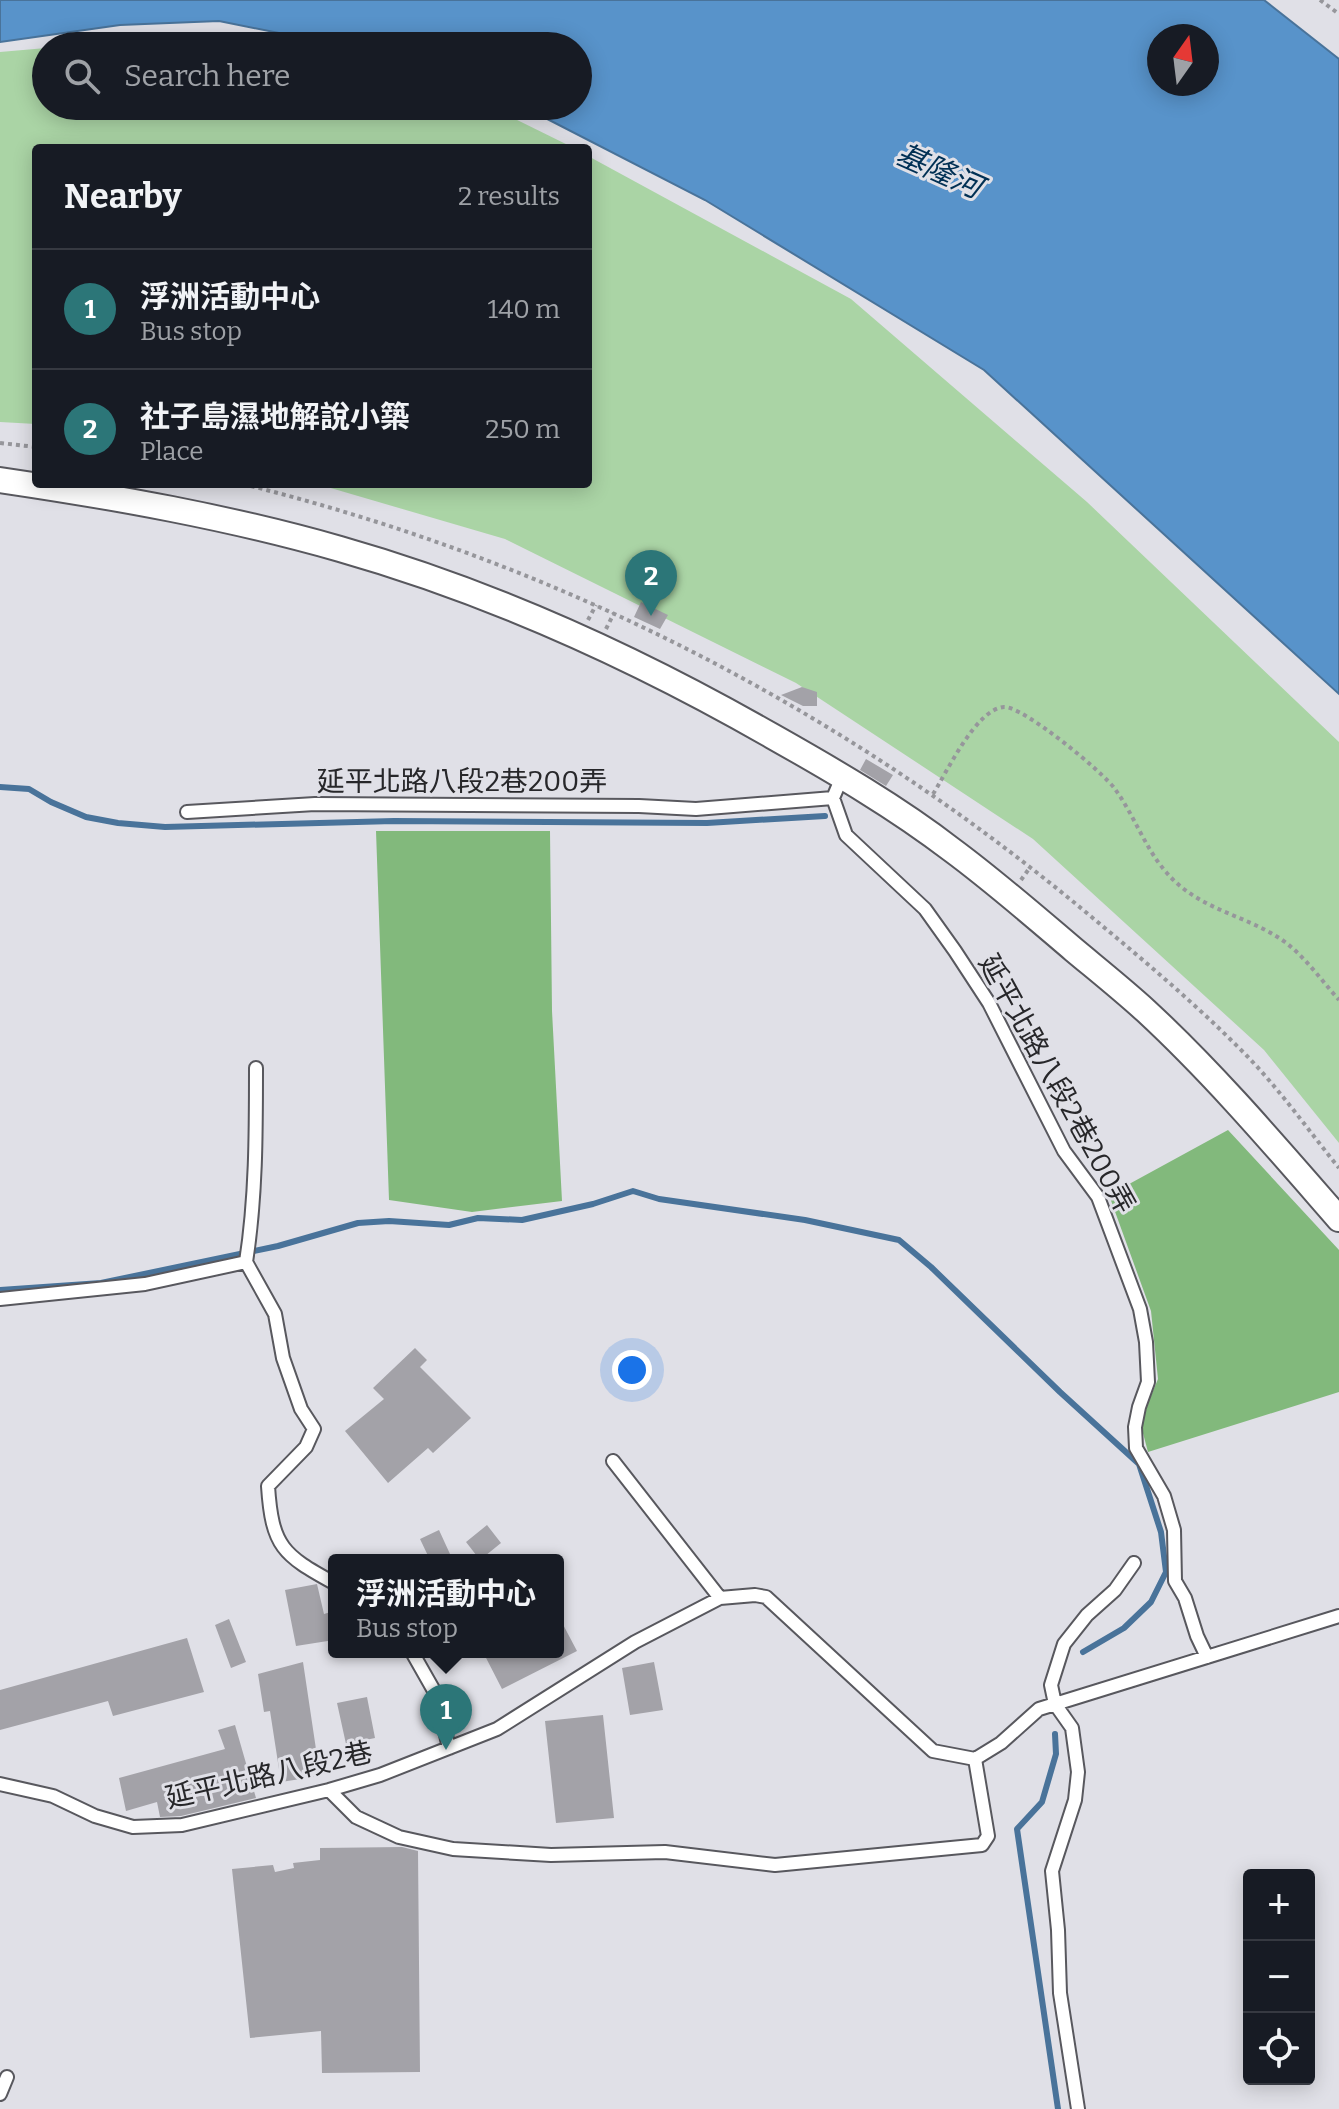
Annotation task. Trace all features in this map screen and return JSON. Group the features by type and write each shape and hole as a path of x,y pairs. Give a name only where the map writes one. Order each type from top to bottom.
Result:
{"street":[{"path":"0,480 32,485"},
{"path":"55,488 210,516 341,549 460,589 580,637 689,689 838,787 951,848 1145,1010 1235,1100 1339,1219"}],"lane":[{"name":"延平北路八段2巷200弄","path":"187,812 315,804 696,809 838,787 846,835 925,909 955,951 989,1003 1064,1151 1098,1197 1140,1309 1146,1342 1148,1382 1135,1427 1136,1448 1164,1496 1174,1530 1175,1581 1185,1598 1207,1657"},
{"path":"256,1068 255,1177 246,1262 275,1314 283,1358 301,1409 314,1429 306,1447 268,1486 270,1511 280,1543 296,1563 328,1580"},
{"path":"0,1299 145,1284 246,1262"},
{"path":"613,1461 720,1598"},
{"path":"1078,2109 1060,1993 1052,1871 1075,1800 1078,1772 1072,1728 1055,1704 1051,1685 1064,1644 1087,1615 1115,1590 1134,1563"},
{"path":"415,1658 437,1696 449,1748 497,1729 635,1642 720,1598 755,1595 766,1597 933,1751 975,1759 1001,1743 1039,1709 1339,1616"},
{"name":"延平北路八段2巷","path":"0,1784 53,1796 95,1816 133,1827 182,1825 329,1790 380,1775 449,1748"},
{"path":"329,1790 356,1817 370,1824 399,1837 453,1849 551,1855 665,1852 775,1865 982,1845 988,1836 975,1759"},
{"path":"0,2094 7,2077"}],"path":[{"path":"1320,0 1339,14"},
{"path":"0,443 32,447"},
{"path":"933,794 975,728 990,712 1001,707 1013,708 1046,729 1114,786 1165,871 1181,886 1201,902 1283,941 1300,955 1339,1000"}],"green space":[{"path":"32,49 32,120 517,120 566,144 32,144 32,424 0,422 0,52"},
{"path":"592,158 851,299 1087,502 1339,742 1339,1143 1264,1050 1033,839 796,683 505,539 331,488 592,488"},
{"path":"376,831 550,831 552,1011 562,1201 472,1212 389,1200"},
{"path":"1228,1130 1339,1250 1339,1392 1148,1452 1140,1422 1158,1379 1151,1311 1109,1195"}],"water":[{"name":"基隆河","path":"0,0 1264,0 1339,59 1339,694 984,370 705,200 549,120 592,120 592,32 274,32 219,21 32,32 32,37 0,42"}],"building":[{"path":"641,602 668,615 660,629 634,617"},
{"path":"802,687 817,692 817,706 803,706 781,695"},
{"path":"866,759 893,775 886,786 860,770"},
{"path":"415,1348 427,1360 420,1367 471,1418 433,1453 428,1448 388,1483 345,1431 384,1399 373,1388"},
{"path":"487,1525 501,1543 487,1554 475,1554 466,1542"},
{"path":"439,1530 450,1554 427,1554 420,1539"},
{"path":"317,1584 324,1614 328,1613 328,1641 296,1646 285,1590"},
{"path":"229,1619 246,1662 231,1668 215,1625"},
{"path":"564,1626 577,1651 564,1658"},
{"path":"187,1638 204,1692 113,1716 108,1701 0,1730 0,1690"},
{"path":"486,1658 563,1658 502,1689"},
{"path":"303,1662 320,1776 281,1782 270,1711 264,1712 258,1674"},
{"path":"654,1662 663,1710 630,1715 622,1668"},
{"path":"367,1697 375,1738 346,1744 337,1703"},
{"path":"603,1715 614,1818 556,1823 545,1721"},
{"path":"235,1725 256,1798 181,1816 160,1817 157,1802 126,1811 119,1778 225,1749 218,1730"},
{"path":"402,1847 418,1851 420,2072 322,2073 321,2031 250,2038 232,1869 273,1865 275,1872 294,1868 293,1863 320,1860 320,1848"}],"waterway":[{"path":"0,787 29,789 86,817 165,827 394,821 707,823 825,816"},
{"path":"0,1290 101,1283 278,1246 358,1223 389,1221 449,1225 478,1218 522,1220 593,1204 633,1191 659,1199 805,1220 899,1240 1139,1464 1161,1532 1166,1572 1151,1602 1124,1628 1083,1652"},
{"path":"1055,1734 1056,1754 1042,1802 1017,1829 1058,2109"}],"place":[{"name":"社子島濕地解說小築","path":"651,616"},
{"name":"浮洲活動中心","path":"446,1750"}]}
